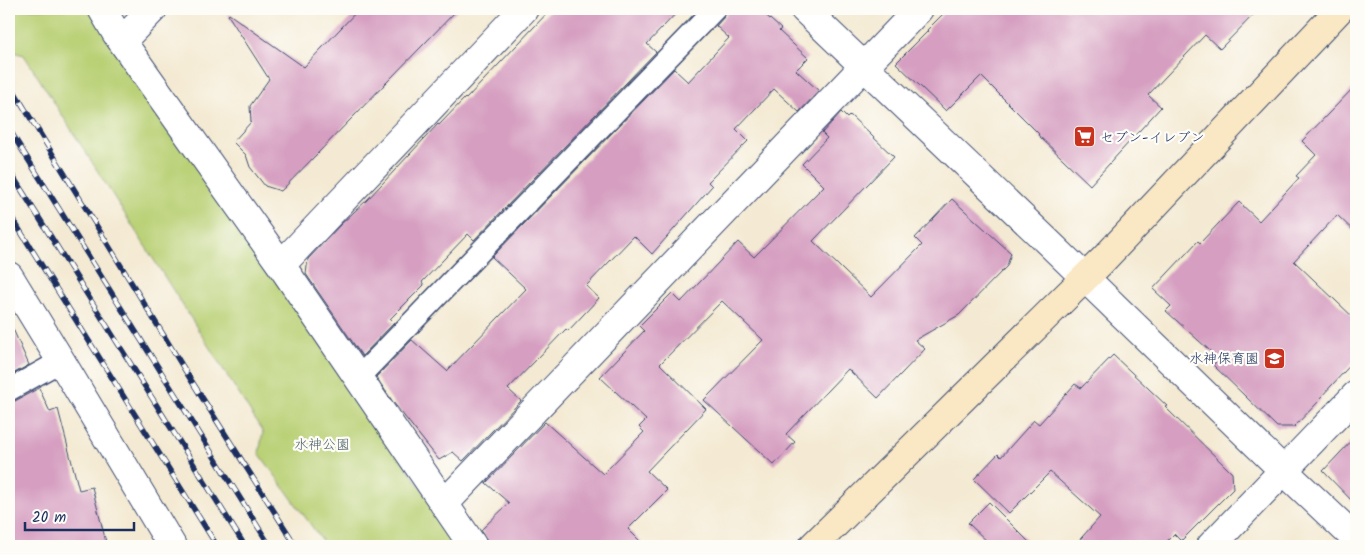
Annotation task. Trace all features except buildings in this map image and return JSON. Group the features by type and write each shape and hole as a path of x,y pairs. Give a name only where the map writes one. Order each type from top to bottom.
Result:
{"street":[{"path":"102,9 122,41 281,265 473,546"},
{"path":"122,41 154,9"},
{"path":"281,265 524,9"},
{"path":"804,9 1356,539"},
{"path":"444,504 919,9"},
{"path":"813,546 1086,278 1340,9"},
{"path":"9,276 172,546"},
{"path":"1211,546 1356,395"}],"lane":[{"path":"358,378 714,9"},
{"path":"9,390 61,361"}],"green space":[{"name":"水神公園","path":"9,9 90,9 461,546 326,546 259,453 263,432 24,55 9,51"}],"railway":[{"path":"9,83 191,380 296,546"},
{"path":"9,129 270,546"},
{"path":"9,170 245,546"},
{"path":"9,213 217,546"}],"place":[{"name":"セブン-イレブン","path":"1084,137"},
{"name":"水神保育園","path":"1275,358"}]}
